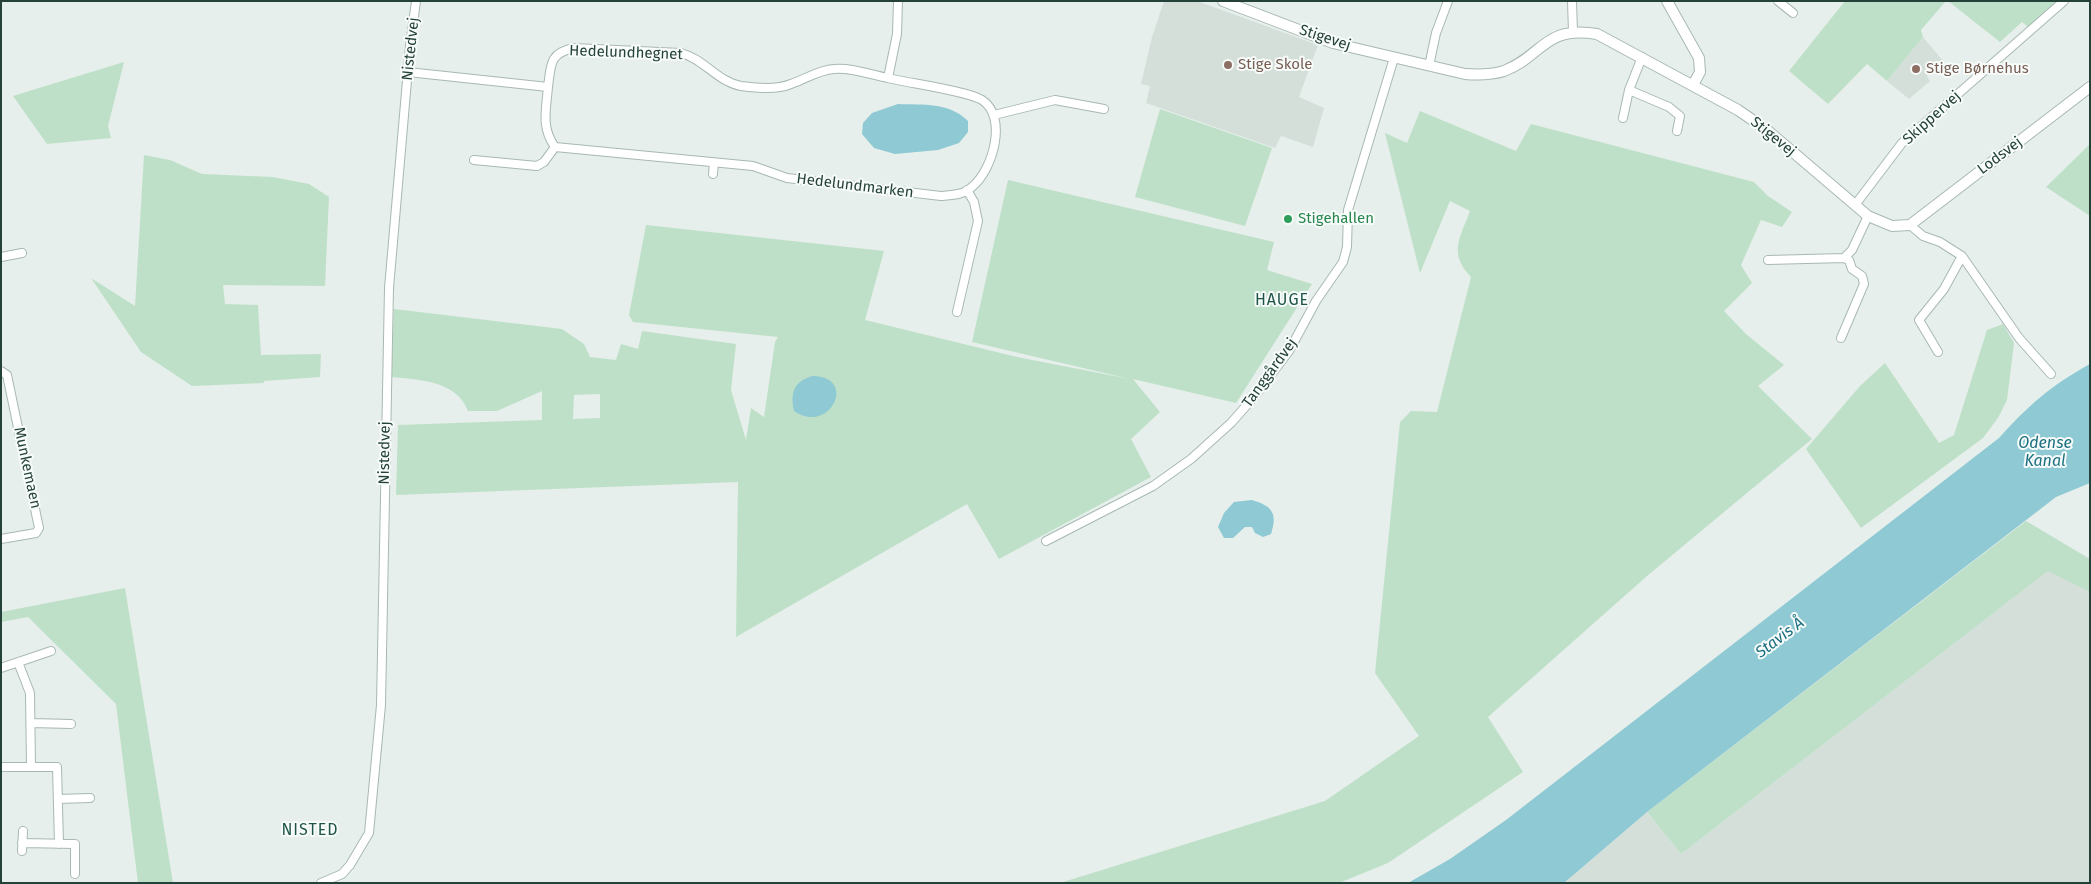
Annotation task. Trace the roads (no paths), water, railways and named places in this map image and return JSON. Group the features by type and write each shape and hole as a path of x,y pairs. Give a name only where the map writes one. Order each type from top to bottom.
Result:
{"street":[{"name":"Nistedvej","path":"321,883 342,874 350,866 369,833 381,705 388,288 416,1"},
{"path":"888,78 897,34 898,1"},
{"name":"Stigevej","path":"1223,1 1333,43 1465,74 1491,74 1505,70 1552,38 1573,32 1597,34 1642,56 1738,110 1767,130 1868,216 1892,226 1910,225 1923,236 1940,242 1962,256 2019,338 2051,374"},
{"path":"1429,66 1436,33 1448,1"},
{"path":"1572,1 1573,32"},
{"path":"1667,1 1700,58 1700,72 1693,85"},
{"path":"1778,1 1792,13"},
{"name":"Skippervej","path":"1855,205 1902,143 2064,1"},
{"name":"Hedelundhegnet","path":"548,87 553,59 562,50 574,48 680,53 693,56 719,76 740,85 774,88 785,86 818,72 836,68 980,99 994,115"},
{"path":"1623,118 1630,90 1642,56"},
{"name":"Tanggårdvej","path":"1046,542 1153,486 1191,458 1239,414 1289,351 1316,301 1343,262 1347,247 1348,210 1394,58"},
{"path":"408,72 548,87 544,126 547,136 555,147 544,162 537,166 474,160"},
{"name":"Lodsvej","path":"1910,225 2090,87"},
{"path":"1630,90 1669,107 1680,116 1677,131"},
{"path":"957,312 978,221 970,188 986,168 990,158 995,132 994,115 1056,100 1104,109"},
{"name":"Hedelundmarken","path":"555,147 763,168 787,178 941,196 954,195 970,188"},
{"path":"713,174 714,163"},
{"path":"1844,258 1852,250 1868,216"},
{"path":"1,256 22,253"},
{"path":"1938,352 1919,320 1944,289 1962,256"},
{"path":"1768,260 1844,258 1849,260 1852,269 1862,276 1864,284 1840,338"},
{"name":"Munkemaen","path":"1,371 7,375 39,528 36,533 1,539"},
{"path":"1,668 51,651"},
{"path":"18,662 30,693 32,723 31,767"},
{"path":"32,723 71,724"},
{"path":"1,767 58,767 59,844"},
{"path":"58,799 90,798"},
{"path":"23,831 22,847 76,844 75,874"}],"water":[{"path":"898,104 926,105 953,110 968,121 968,132 959,143 938,150 895,154 874,148 862,134 863,123 872,113"},
{"name":"Odense Kanal","path":"2090,364 2090,483 2056,497 1647,812 1564,883 1408,883 1450,859 1506,820 1999,438 2030,406 2052,388"},
{"path":"812,376 826,379 834,385 836,394 834,403 828,411 819,416 807,417 794,411 793,393 801,381"},
{"path":"1252,500 1272,511 1274,521 1271,534 1263,537 1255,533 1252,527 1245,527 1233,538 1224,538 1218,527 1224,513 1234,502"}],"place":[{"name":"Stige Skole","path":"1228,65"},
{"name":"Stige Børnehus","path":"1916,69"},
{"name":"Stigehallen","path":"1288,219"}],"district":[{"name":"HAUGE","path":"1282,301"},
{"name":"NISTED","path":"310,831"}],"water label":[{"name":"Stavis Å","path":"1780,638"}]}
